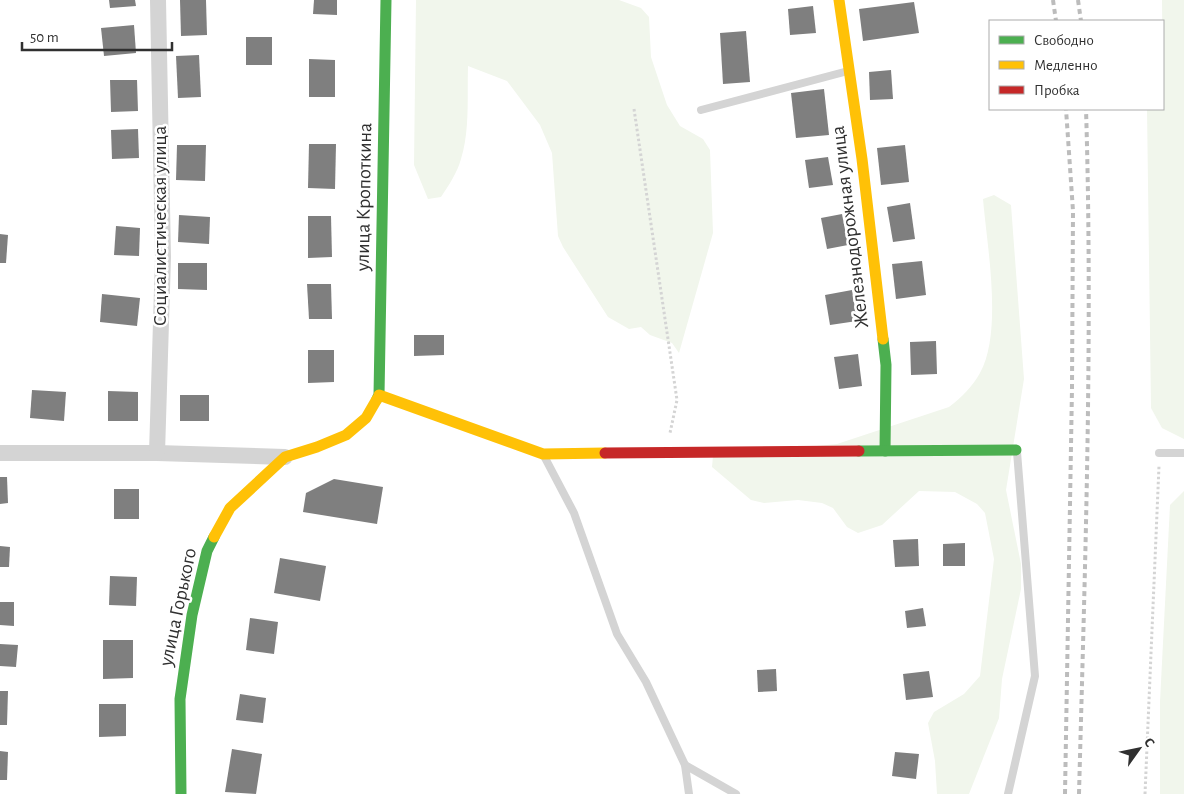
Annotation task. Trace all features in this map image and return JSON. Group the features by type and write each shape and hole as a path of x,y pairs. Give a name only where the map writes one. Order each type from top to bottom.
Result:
{"street":[{"name":"Социалистическая улица","path":"157,453 163,257 158,0"},
{"name":"улица Кропоткина","path":"380,395 386,0"},
{"name":"Железнодорожная улица","path":"839,0 862,159 886,365 885,451"},
{"path":"0,453 157,453 285,457 346,435 366,418 380,395 543,454 1016,450"},
{"name":"улица Горького","path":"181,794 180,699 192,615 207,551 230,508 285,457"}],"lane":[{"path":"701,110 850,71"},
{"path":"1008,794 1035,676 1016,450"},
{"path":"1159,453 1184,453"},
{"path":"543,454 574,513 618,634 646,682 685,765 689,794"},
{"path":"685,765 736,794"}],"path":[{"path":"634,109 677,400 665,453"},
{"path":"1145,794 1159,453"}],"shaded area":[{"path":"416,0 619,0 641,8 649,17 651,57 667,105 680,126 703,139 710,150 713,233 679,353 672,343 650,335 641,327 629,329 608,317 563,247 558,236 552,153 540,125 507,81 468,66 468,113 466,137 461,159 455,174 441,197 428,199 414,165"},
{"path":"1162,0 1184,0 1184,439 1162,428 1151,408 1147,110 1164,110 1164,20 1162,20"},
{"path":"994,195 1011,205 1024,379 1006,490 1021,564 1021,589 1002,679 999,718 969,794 937,794 935,761 928,723 934,712 964,694 980,676 994,559 985,513 977,504 955,492 919,491 882,525 858,533 847,527 833,508 822,503 798,500 764,503 751,500 712,467 713,456 837,444 949,407 962,396 980,373 987,356 991,335 992,288 983,199"},
{"path":"1184,491 1184,794 1160,794 1160,702 1170,505"}],"building":[{"path":"109,0 135,0 136,6 110,8"},
{"path":"180,0 206,0 207,35 181,36"},
{"path":"314,0 337,0 337,15 313,14"},
{"path":"914,2 919,33 863,41 859,9"},
{"path":"813,6 816,33 790,35 788,9"},
{"path":"134,25 136,53 104,56 101,28"},
{"path":"746,31 750,82 723,84 720,33"},
{"path":"246,37 272,37 272,65 246,65"},
{"path":"199,55 201,97 178,98 176,56"},
{"path":"309,59 335,60 335,97 309,97"},
{"path":"891,70 893,99 870,100 869,72"},
{"path":"110,80 137,80 138,111 111,112"},
{"path":"824,89 829,135 796,138 791,93"},
{"path":"138,129 139,158 112,159 111,130"},
{"path":"309,144 336,144 335,189 308,188"},
{"path":"177,145 206,145 205,181 176,180"},
{"path":"905,145 909,182 881,185 877,148"},
{"path":"828,157 833,185 809,188 805,160"},
{"path":"910,203 915,239 893,242 887,207"},
{"path":"842,214 848,245 827,249 821,218"},
{"path":"179,215 210,217 209,244 178,242"},
{"path":"308,216 331,216 332,257 308,258"},
{"path":"116,226 140,228 139,256 114,255"},
{"path":"0,234 8,235 6,263 0,263"},
{"path":"922,261 926,295 896,299 892,264"},
{"path":"178,263 207,263 207,290 178,289"},
{"path":"307,284 331,284 332,319 309,319"},
{"path":"852,290 857,321 830,325 825,295"},
{"path":"102,294 140,298 137,326 100,322"},
{"path":"414,335 444,335 444,355 414,356"},
{"path":"936,341 937,374 911,375 910,342"},
{"path":"308,350 334,350 334,382 308,383"},
{"path":"858,354 862,386 839,389 834,357"},
{"path":"32,390 66,392 64,421 30,418"},
{"path":"108,391 138,392 138,421 108,421"},
{"path":"180,395 209,395 209,421 180,421"},
{"path":"0,477 7,477 8,503 0,504"},
{"path":"334,479 383,487 377,524 303,512 306,493"},
{"path":"114,489 139,489 139,519 114,519"},
{"path":"918,539 919,566 895,567 893,540"},
{"path":"965,543 965,566 943,566 943,544"},
{"path":"0,546 10,547 9,567 0,567"},
{"path":"280,558 326,566 320,601 274,593"},
{"path":"110,576 137,577 136,606 109,605"},
{"path":"0,602 14,602 14,626 0,625"},
{"path":"923,608 926,626 907,628 905,611"},
{"path":"250,618 278,622 274,654 246,650"},
{"path":"103,640 133,640 133,678 103,679"},
{"path":"0,644 18,645 16,667 0,666"},
{"path":"776,669 777,691 758,692 757,670"},
{"path":"929,671 933,697 906,700 903,674"},
{"path":"0,691 8,691 7,725 0,725"},
{"path":"240,694 266,698 263,723 236,720"},
{"path":"99,704 126,704 126,736 99,737"},
{"path":"232,749 262,754 256,794 225,792"},
{"path":"0,751 8,752 7,780 0,780"},
{"path":"895,752 919,754 916,779 892,776"}],"railway":[{"path":"1053,0 1056,20"},
{"path":"1078,0 1081,20"},
{"path":"1065,794 1073,211 1066,110"},
{"path":"1079,794 1086,537 1089,280 1086,110"}],"traffic: fast":[{"path":"377,399 379,395 386,0"},
{"path":"883,339 886,365 885,451"},
{"path":"859,451 1016,450"},
{"path":"181,794 180,699 192,615 207,551 214,537"}],"traffic: slow":[{"path":"839,0 862,159 883,339"},
{"path":"379,395 543,454 605,453"},
{"path":"214,537 230,508 285,457 346,435 366,418 377,399"}],"traffic: jam":[{"path":"605,453 859,451"}]}
